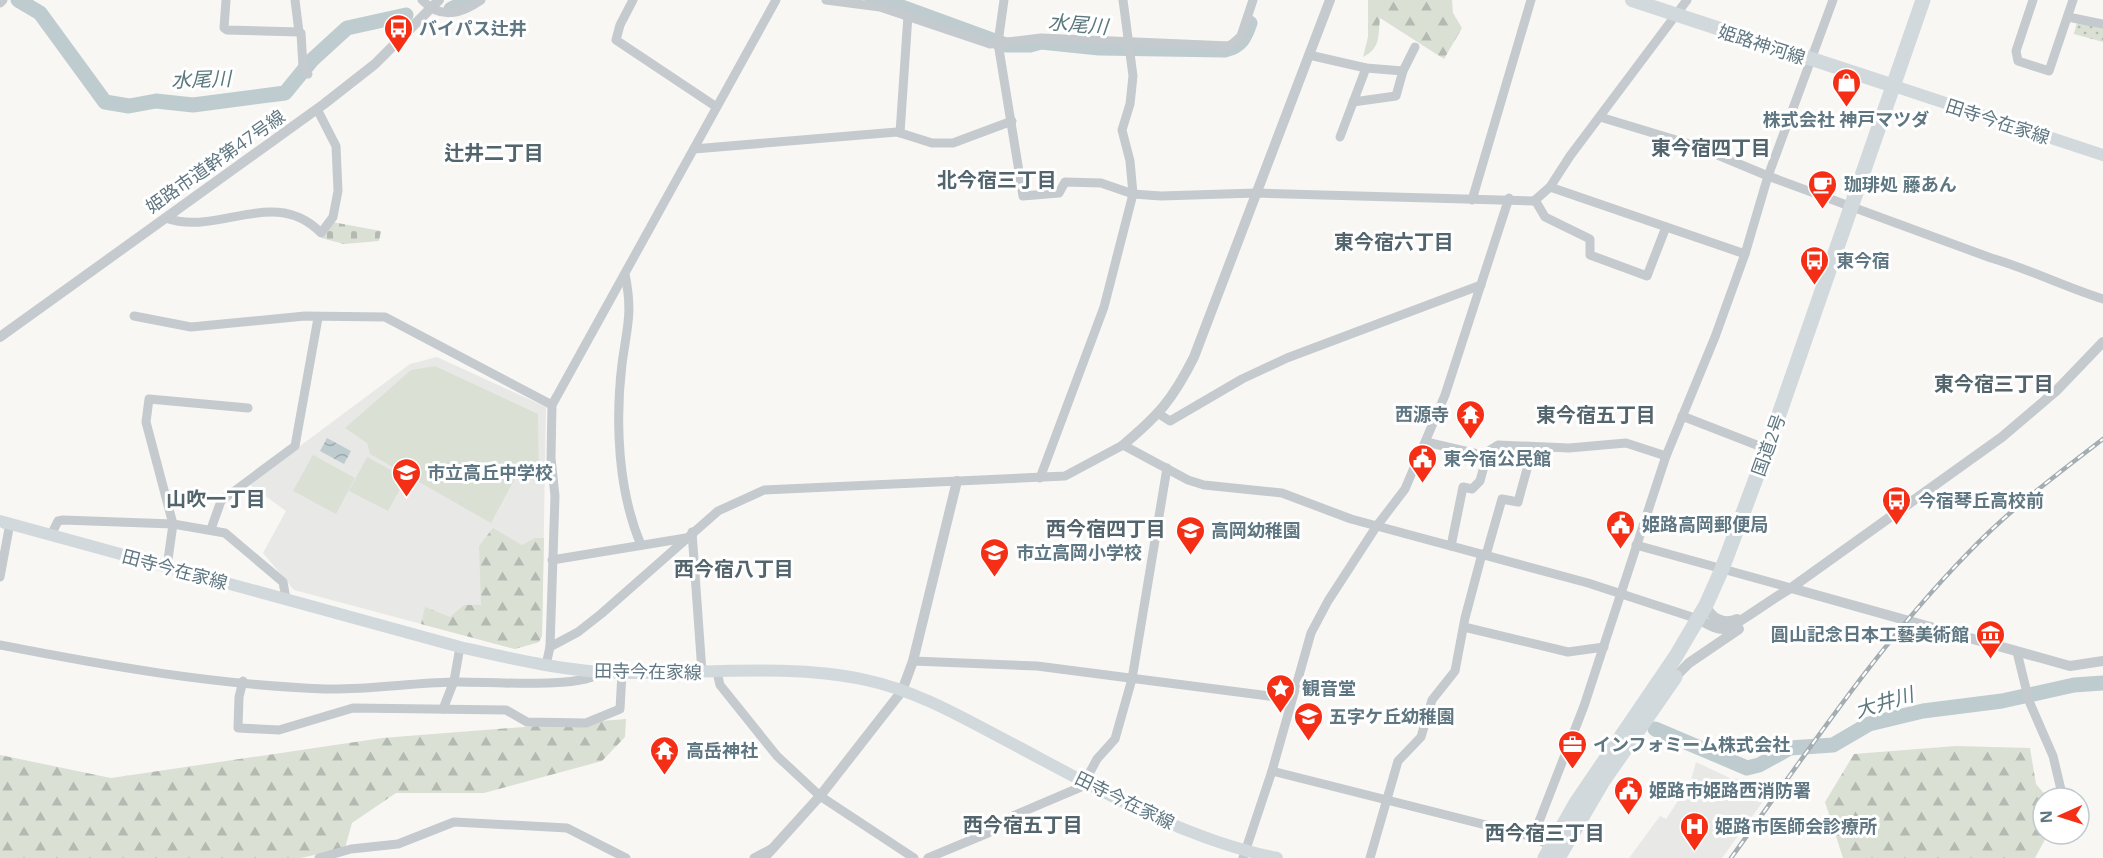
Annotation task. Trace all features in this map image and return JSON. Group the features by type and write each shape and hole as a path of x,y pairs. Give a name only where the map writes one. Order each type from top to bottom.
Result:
{"highway":[{"name":"国道2号","path":"1551,854 1576,803 1698,619 1722,569 1767,449 1923,0"},
{"path":"1551,854 1675,677"}],"main road":[{"name":"姫路神河線","path":"1632,0 1809,60 1894,86"},
{"name":"田寺今在家線","path":"1894,86 2103,155"},
{"name":"田寺今在家線","path":"3,523 460,647 546,665 622,673 821,674 866,680 902,691 951,711 1088,784 1180,827 1244,854 1277,858"}],"street":[{"path":"226,0 224,28 226,30 299,32"},
{"path":"296,0 306,71"},
{"path":"422,0 436,4 451,14 467,10 481,0"},
{"path":"633,0 620,25 616,40 715,106"},
{"path":"546,665 550,647 555,496 551,458 552,405 694,149 715,106 776,0"},
{"path":"826,0 880,7 981,42 998,43 1041,38 1129,48 1230,46 1241,36 1253,0"},
{"path":"1004,0 998,43 1023,195 1059,194 1065,182 1101,183 1133,194 1161,196 1256,193 1472,200 1509,198 1535,200 1550,187 1687,0"},
{"path":"1040,478 1104,307 1133,194 1122,130 1130,104 1133,76 1123,0"},
{"path":"550,647 578,632 601,614 718,511 764,490 1065,476 1123,445 1159,414 1177,391 1194,357 1330,0"},
{"path":"1472,200 1532,0"},
{"path":"1533,837 1604,647 1619,592 1655,496 1666,456 1715,337 1745,254 1768,176 1833,0"},
{"path":"2033,0 2016,51 2018,61 2049,71 2073,0"},
{"name":"姫路市道幹第47号線","path":"0,337 375,64 436,4"},
{"path":"900,133 908,15"},
{"path":"2068,16 2103,24"},
{"path":"1353,102 1396,96 1402,71 1415,47"},
{"path":"1309,55 1366,68 1402,71"},
{"path":"1340,136 1366,68"},
{"path":"166,218 185,224 280,210 312,224 321,233 333,217 338,191 336,146 316,109"},
{"path":"1600,117 1695,146 1768,176 1991,258 2022,267 2071,289 2103,299"},
{"path":"694,149 900,133 932,143 953,143 1012,121"},
{"path":"1550,187 1745,254"},
{"path":"1244,854 1272,771 1311,633 1328,601 1376,527 1406,489 1445,395 1509,198"},
{"path":"1535,200 1545,217 1590,239 1590,255 1647,276 1666,226"},
{"path":"625,274 630,300 630,326 622,364 619,420 630,517 641,545"},
{"path":"1159,414 1170,421 1242,379 1287,358 1481,285"},
{"path":"134,316 191,327 276,318 386,317 552,405"},
{"path":"211,530 221,501 295,446 318,318"},
{"path":"1123,445 1204,485 1282,493 1376,527 1619,592 1723,629 1731,627 1791,588 2002,437 2056,391 2103,342"},
{"path":"167,567 172,524 146,422 149,399 248,408"},
{"path":"1682,416 1767,449"},
{"path":"1426,442 1482,455 1498,446 1569,448 1626,443 1666,456"},
{"path":"1370,858 1398,761 1421,737 1432,700 1455,671 1464,627 1502,499 1518,502 1533,447"},
{"path":"1451,546 1463,487 1472,489 1480,482 1488,452"},
{"path":"928,858 988,833 1012,816 1088,784 1090,772 1097,759 1115,739 1132,679 1167,468"},
{"path":"764,858 820,796 902,691 913,661 957,481"},
{"path":"51,535 58,521 63,520 172,524 225,533 283,582 286,599"},
{"path":"0,577 3,523"},
{"path":"552,560 689,535"},
{"path":"689,535 702,672"},
{"path":"1636,545 2070,666 2103,661"},
{"path":"1675,677 1689,663 1772,606 1791,588"},
{"path":"1706,605 1712,616 1725,622 1746,616"},
{"path":"1464,627 1568,652 1604,647"},
{"path":"0,645 154,672 298,687 359,689 454,681 560,682 595,678 601,672"},
{"path":"443,709 454,681 460,647"},
{"path":"2017,652 2029,701 2053,756 2060,786"},
{"path":"913,661 1037,666 1292,699"},
{"path":"717,672 720,685 777,756 820,796 914,858"},
{"path":"243,681 239,697 238,728 279,730 353,708 506,710 527,722 586,723 620,709 622,673"},
{"path":"1272,771 1533,837 1551,854"},
{"path":"319,858 351,849 398,844 454,822 567,828 626,858"},
{"path":"754,858 774,848"}],"shaded area":[{"name":"市立高丘中学校","path":"437,357 546,407 542,636 539,642 515,649 294,590 263,553 286,511 249,484 410,364"},
{"path":"1696,762 1730,778 1761,781 1772,789 1722,858 1629,858 1660,816 1666,819 1682,795 1688,791"}],"green space":[{"path":"1368,0 1452,0 1453,13 1462,28 1444,59 1380,18 1376,45 1363,57 1368,37"},
{"path":"2077,22 2103,27 2103,42 2074,34"},
{"path":"332,222 381,231 379,241 344,244 321,238"},
{"path":"435,366 538,414 539,483 519,471 491,523 370,454 367,443 345,428 411,370"},
{"path":"313,455 355,478 336,514 293,491"},
{"path":"367,457 406,478 388,511 349,491"},
{"path":"493,528 522,545 535,538 544,538 542,636 539,642 515,649 421,624 425,607 450,617 464,605 481,605 479,546"},
{"path":"626,719 625,737 602,761 484,793 396,793 352,823 345,848 301,858 0,858 0,755 111,778 382,738"},
{"path":"1956,746 2030,748 2038,786 2031,786 2031,846 2042,846 2035,858 1843,858 1825,802 1854,754"}],"water":[{"path":"327,438 351,451 344,464 320,451"}],"waterway":[{"name":"水尾川","path":"18,0 40,13 105,102 129,106 156,101 193,105 285,93 312,60 347,28 406,15"},
{"name":"水尾川","path":"451,9 471,0"},
{"name":"水尾川","path":"872,0 888,2 1006,45 1030,45 1041,42 1099,48 1225,50 1242,41 1250,23"},
{"name":"大井川","path":"1655,729 1747,768 1759,765 1790,748 1833,745 1869,724 1923,711 2002,701 2074,685 2103,683"}],"railway":[{"path":"1731,858 1844,701 1935,588 2000,522 2033,493 2103,439"}],"place":[{"name":"バイパス辻井","path":"398,54"},
{"name":"株式会社 神戸マツダ","path":"1846,108"},
{"name":"珈琲処 藤あん","path":"1823,210"},
{"name":"東今宿","path":"1815,286"},
{"name":"西源寺","path":"1470,440"},
{"name":"東今宿公民館","path":"1422,484"},
{"name":"市立高丘中学校","path":"406,498"},
{"name":"今宿琴丘高校前","path":"1897,526"},
{"name":"姫路高岡郵便局","path":"1621,550"},
{"name":"高岡幼稚園","path":"1190,556"},
{"name":"市立高岡小学校","path":"995,578"},
{"name":"圓山記念日本工藝美術館","path":"1990,660"},
{"name":"観音堂","path":"1281,714"},
{"name":"五字ケ丘幼稚園","path":"1308,742"},
{"name":"インフォミーム株式会社","path":"1572,770"},
{"name":"高岳神社","path":"665,776"},
{"name":"姫路市姫路西消防署","path":"1628,816"},
{"name":"姫路市医師会診療所","path":"1694,852"}],"district":[{"name":"東今宿四丁目","path":"1711,147"},
{"name":"辻井二丁目","path":"494,152"},
{"name":"北今宿三丁目","path":"997,179"},
{"name":"東今宿六丁目","path":"1394,241"},
{"name":"東今宿三丁目","path":"1994,383"},
{"name":"東今宿五丁目","path":"1596,414"},
{"name":"山吹一丁目","path":"216,498"},
{"name":"西今宿四丁目","path":"1106,528"},
{"name":"西今宿八丁目","path":"734,568"},
{"name":"西今宿五丁目","path":"1023,824"},
{"name":"西今宿三丁目","path":"1545,832"}]}
